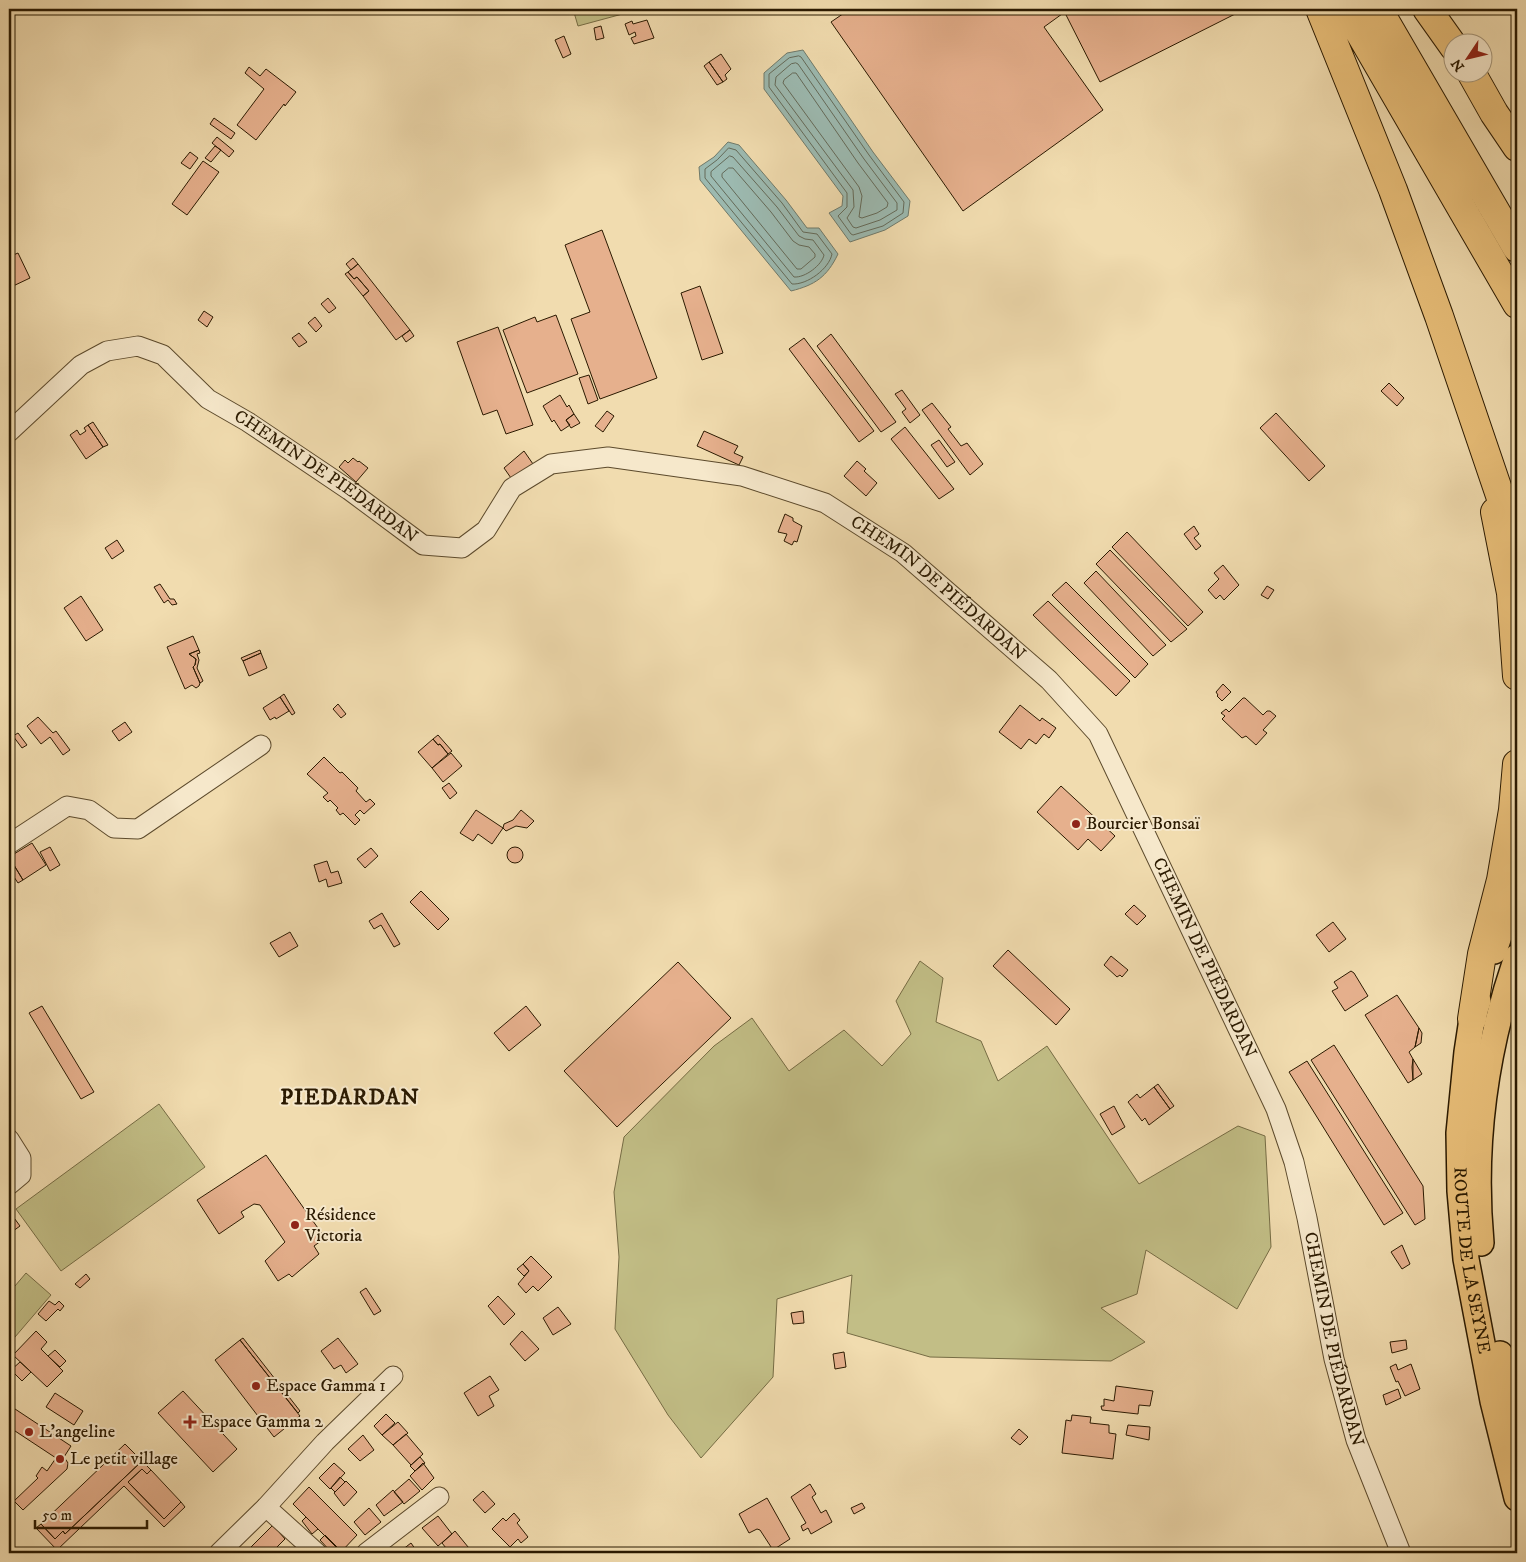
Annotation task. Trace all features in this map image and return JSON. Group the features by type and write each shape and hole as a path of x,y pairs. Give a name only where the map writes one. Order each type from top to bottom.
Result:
{"highway":[{"path":"1320,9 1393,190 1439,316 1507,516 1517,537"},
{"path":"1346,9 1517,304"},
{"path":"1378,9 1517,248"},
{"path":"1427,9 1444,33"},
{"path":"1477,82 1494,113 1517,147"},
{"path":"1480,82 1503,108 1517,128"},
{"path":"1476,427 1500,533 1511,593 1517,676"},
{"path":"1472,1019 1482,954 1501,880 1513,810 1517,764"}],"main road":[{"name":"ROUTE DE LA SEYNE","path":"1517,892 1502,927 1472,1019 1459,1133 1460,1191 1466,1259 1493,1401 1517,1498"},
{"name":"ROUTE DE LA SEYNE","path":"1517,957 1496,1026 1487,1071 1480,1134 1478,1185 1481,1241 1489,1309 1517,1424"}],"street":[{"name":"CHEMIN DE PIÉDARDAN","path":"9,432 81,365 107,351 138,346 163,355 208,399 248,422 349,490 423,545 462,548 486,530 512,488 551,464 608,457 742,476 825,503 903,553 1049,680 1098,734 1276,1109 1294,1162 1307,1218 1334,1359 1356,1440 1401,1553"},
{"path":"9,844 67,806 89,810 114,828 138,829 261,744"},
{"path":"9,1139 21,1158 21,1175 9,1185"},
{"path":"219,1553 266,1507 325,1442 393,1376"},
{"path":"366,1553 439,1497"},
{"path":"266,1507 317,1553"}],"shaded area":[{"path":"573,9 641,9 578,26"},
{"path":"920,961 943,978 936,1022 981,1041 998,1081 1047,1046 1139,1184 1238,1126 1265,1136 1271,1247 1237,1309 1146,1250 1137,1294 1101,1308 1145,1342 1111,1361 930,1357 847,1333 852,1275 777,1299 773,1377 701,1458 668,1415 615,1329 619,1257 614,1192 624,1137 714,1046 752,1018 789,1071 844,1030 882,1066 911,1034 896,1001"},
{"path":"159,1104 205,1167 61,1271 16,1209"},
{"path":"26,1273 51,1295 9,1344 9,1293"}],"water":[{"path":"803,50 873,152 910,201 908,216 885,230 850,242 829,213 842,206 843,196 764,89 764,73 787,53"},
{"path":"728,142 739,145 786,200 807,228 819,228 838,254 825,274 814,283 791,291 700,180 699,167 714,157"}],"building":[{"path":"850,9 1058,9 1062,14 1044,27 1103,110 963,211 831,22"},
{"path":"1063,9 1245,9 1100,82"},
{"path":"647,20 654,38 634,44 631,38 636,36 635,32 629,35 625,24 632,21 633,24"},
{"path":"601,26 604,38 596,40 594,28"},
{"path":"564,36 571,54 563,58 555,40"},
{"path":"721,54 731,69 725,75 727,79 723,82 709,62"},
{"path":"709,62 723,82 717,85 704,66"},
{"path":"249,67 260,76 266,69 296,92 285,106 284,104 256,140 237,125 264,89 245,73"},
{"path":"214,118 235,133 231,139 210,124"},
{"path":"217,137 234,151 229,157 212,143"},
{"path":"215,146 221,150 211,162 205,158"},
{"path":"190,152 198,158 190,169 181,163"},
{"path":"203,161 219,172 187,215 172,204"},
{"path":"602,230 657,378 600,399 571,319 590,312 565,245"},
{"path":"9,251 11,256 18,253 30,278 11,287 9,283"},
{"path":"353,258 358,264 351,270 346,264"},
{"path":"358,264 410,330 396,340 363,296 369,291 357,277 354,279 348,272"},
{"path":"348,272 354,279 357,277 369,291 363,296 345,274"},
{"path":"700,286 723,353 702,360 681,293"},
{"path":"328,298 336,308 329,313 321,304"},
{"path":"204,311 213,317 207,327 198,320"},
{"path":"556,315 578,374 527,393 503,330 535,317 537,322"},
{"path":"315,317 322,326 316,332 308,323"},
{"path":"498,327 533,425 506,434 497,410 483,415 457,342"},
{"path":"410,330 414,336 406,342 402,336"},
{"path":"299,333 307,342 299,347 292,338"},
{"path":"831,334 896,422 881,432 817,346"},
{"path":"804,338 874,431 859,442 789,349"},
{"path":"589,375 598,400 588,404 579,378"},
{"path":"1389,383 1404,398 1397,406 1381,391"},
{"path":"902,390 920,415 910,423 902,412 906,409 895,394"},
{"path":"560,395 574,414 566,420 570,425 561,431 554,420 552,422 543,406"},
{"path":"932,403 951,427 948,429 961,446 967,443 983,464 970,475 922,410"},
{"path":"607,411 614,416 603,432 595,426"},
{"path":"1276,413 1325,466 1309,481 1260,428"},
{"path":"574,414 580,423 571,428 566,420"},
{"path":"93,422 108,445 103,447 88,425"},
{"path":"88,425 103,447 86,459 70,435 77,430 80,435 86,431 84,428"},
{"path":"905,427 954,489 939,499 891,439"},
{"path":"704,431 738,446 734,453 743,457 739,465 697,446"},
{"path":"939,440 955,462 947,467 931,445"},
{"path":"524,451 533,464 511,478 504,468"},
{"path":"353,458 368,468 356,482 339,467 345,460 348,463"},
{"path":"857,461 866,469 864,471 877,483 866,496 844,476"},
{"path":"785,514 802,526 797,542 794,541 792,545 784,541 787,534 778,532"},
{"path":"1194,526 1199,534 1194,538 1201,546 1196,550 1184,534"},
{"path":"1127,532 1203,612 1188,626 1112,547"},
{"path":"117,540 124,551 112,559 105,548"},
{"path":"1110,550 1187,629 1171,642 1096,564"},
{"path":"1223,565 1239,585 1224,600 1220,595 1216,599 1208,590 1219,579 1214,573"},
{"path":"1096,571 1166,645 1153,656 1084,583"},
{"path":"1066,582 1148,664 1135,678 1052,595"},
{"path":"160,584 170,599 174,599 177,604 172,605 168,600 164,603 154,587"},
{"path":"1267,586 1274,590 1268,599 1261,595"},
{"path":"81,596 103,630 86,641 64,608"},
{"path":"1048,601 1130,681 1116,696 1033,615"},
{"path":"193,636 199,650 189,654 196,659 193,667 200,683 196,688 192,685 185,689 167,647"},
{"path":"199,650 200,653 197,654 199,660 197,668 203,681 200,683 193,667 196,659 189,654"},
{"path":"260,650 261,653 243,661 241,658"},
{"path":"261,653 267,668 249,676 243,661"},
{"path":"1223,684 1231,692 1222,701 1216,692"},
{"path":"284,694 295,713 292,715 280,697"},
{"path":"280,697 289,711 276,719 275,717 270,720 263,708"},
{"path":"1243,698 1263,715 1270,711 1276,716 1263,730 1267,733 1256,745 1246,736 1242,738 1222,719 1225,716 1221,713 1226,709 1229,712"},
{"path":"338,704 346,714 341,718 333,709"},
{"path":"1020,705 1040,721 1042,718 1056,728 1049,738 1044,734 1036,744 1029,739 1021,749 999,732"},
{"path":"38,717 53,733 56,731 70,750 63,755 50,737 41,744 27,726"},
{"path":"125,722 132,732 119,741 112,731"},
{"path":"18,733 27,745 22,748 13,736"},
{"path":"438,735 452,751 448,754 433,739"},
{"path":"433,739 448,754 432,768 418,752"},
{"path":"451,753 462,766 443,782 432,768"},
{"path":"324,757 358,788 356,791 366,802 370,799 375,804 364,814 360,810 355,815 360,820 355,825 343,813 340,815 336,810 338,808 330,800 328,802 323,797 328,793 307,774"},
{"path":"449,783 457,793 450,799 442,788"},
{"name":"Bourcier Bonsaï","path":"1061,786 1115,836 1101,851 1088,839 1078,850 1037,812"},
{"path":"476,810 503,828 492,844 478,834 473,841 460,833"},
{"path":"521,810 534,821 527,828 516,826 506,831 503,828 504,824 513,820"},
{"path":"32,843 46,865 23,880 9,857"},
{"path":"50,847 60,865 50,871 40,852"},
{"path":"515,847 523,855 515,863 507,855"},
{"path":"371,848 378,856 365,868 357,859"},
{"path":"9,857 23,880 18,883 14,877 9,880"},
{"path":"327,861 331,873 338,871 342,883 328,887 326,879 319,882 314,865"},
{"path":"421,891 449,919 438,930 410,902"},
{"path":"1134,905 1146,916 1137,925 1125,914"},
{"path":"382,913 400,944 394,947 381,925 374,929 369,921"},
{"path":"1333,922 1346,939 1329,952 1316,935"},
{"path":"290,932 298,946 279,957 270,943"},
{"path":"1008,950 1070,1009 1056,1025 993,966"},
{"path":"1111,956 1128,970 1122,977 1120,975 1117,977 1104,965"},
{"path":"678,962 731,1018 617,1127 564,1071"},
{"path":"1351,971 1368,996 1345,1011 1332,991 1338,988 1334,982"},
{"path":"1397,995 1419,1028 1415,1047 1409,1052 1413,1059 1413,1080 1408,1083 1365,1015"},
{"path":"42,1006 94,1092 81,1099 29,1013"},
{"path":"526,1006 541,1025 509,1051 494,1033"},
{"path":"1419,1028 1422,1033 1421,1043 1415,1047"},
{"path":"1334,1045 1423,1186 1425,1219 1415,1225 1311,1060"},
{"path":"1413,1059 1422,1074 1413,1080 1412,1067"},
{"path":"1307,1061 1403,1213 1384,1225 1289,1072"},
{"path":"1158,1084 1174,1106 1170,1109 1154,1087"},
{"path":"1154,1087 1170,1109 1149,1125 1145,1118 1142,1121 1128,1102 1137,1094 1140,1098"},
{"path":"1114,1106 1125,1127 1112,1135 1100,1114"},
{"name":"Résidence Victoria","path":"266,1155 325,1238 314,1246 319,1254 292,1277 289,1274 278,1281 265,1261 285,1242 260,1205 254,1204 241,1212 244,1217 219,1234 197,1200"},
{"path":"9,1211 20,1226 9,1234"},
{"path":"1402,1245 1410,1264 1402,1269 1391,1252"},
{"path":"531,1256 552,1277 538,1291 533,1286 526,1293 518,1284 529,1271 523,1264"},
{"path":"523,1264 529,1271 524,1276 517,1269"},
{"path":"86,1274 90,1279 80,1288 75,1284"},
{"path":"366,1288 381,1311 374,1315 360,1292"},
{"path":"498,1296 515,1314 504,1325 488,1306"},
{"path":"49,1301 55,1305 59,1301 64,1306 60,1311 58,1309 46,1321 38,1314"},
{"path":"558,1307 571,1324 553,1335 543,1318"},
{"path":"803,1311 804,1323 793,1324 791,1313"},
{"path":"36,1331 47,1342 41,1349 63,1371 47,1387 13,1355"},
{"path":"522,1331 539,1349 525,1361 510,1344"},
{"path":"243,1338 300,1411 298,1413 240,1340"},
{"path":"338,1338 358,1364 346,1373 341,1365 334,1369 321,1351"},
{"name":"Espace Gamma 1","path":"240,1340 300,1416 274,1437 215,1360"},
{"path":"1406,1340 1407,1349 1392,1353 1390,1342"},
{"path":"55,1350 66,1361 60,1367 48,1356"},
{"path":"844,1352 846,1367 835,1369 833,1354"},
{"path":"20,1362 31,1372 22,1381 11,1370"},
{"path":"1396,1364 1398,1370 1411,1364 1420,1389 1405,1396 1398,1381 1396,1382 1390,1367"},
{"path":"490,1376 499,1390 489,1396 494,1406 478,1416 464,1393"},
{"path":"1116,1386 1153,1391 1150,1406 1139,1405 1138,1414 1102,1410 1101,1406 1104,1406 1104,1399 1114,1401"},
{"path":"1398,1389 1401,1398 1386,1405 1383,1395"},
{"name":"Espace Gamma 2","path":"183,1391 237,1449 213,1472 158,1413"},
{"path":"55,1393 83,1411 74,1425 46,1407"},
{"name":"Le petit village","path":"9,1405 71,1446 64,1457 68,1463 67,1469 23,1510 14,1501 38,1478 36,1476 42,1467 47,1471 56,1458 9,1427"},
{"path":"386,1414 395,1423 382,1435 374,1426"},
{"path":"1072,1415 1091,1417 1090,1423 1109,1425 1109,1433 1116,1434 1113,1459 1062,1453 1066,1420 1071,1421"},
{"path":"398,1422 408,1433 393,1445 382,1435"},
{"path":"1128,1425 1150,1427 1149,1440 1126,1435"},
{"path":"1019,1429 1028,1437 1020,1445 1011,1438"},
{"path":"406,1434 423,1454 411,1465 393,1445"},
{"path":"363,1435 374,1450 360,1461 348,1449"},
{"path":"125,1444 142,1461 65,1534 63,1531 55,1539 41,1524"},
{"path":"420,1457 425,1463 415,1471 410,1466"},
{"path":"142,1461 151,1470 147,1474 142,1469 128,1482 164,1519 181,1502 185,1507 164,1527 124,1486 57,1550 36,1528 41,1524 55,1539 63,1531 65,1534"},
{"path":"334,1463 345,1473 330,1489 319,1478"},
{"path":"423,1463 434,1478 422,1490 410,1476"},
{"path":"142,1469 147,1474 151,1470 181,1502 164,1519 128,1482"},
{"path":"340,1477 345,1482 335,1492 331,1488"},
{"path":"409,1479 420,1491 404,1504 394,1492"},
{"path":"346,1481 357,1492 344,1506 334,1493"},
{"path":"810,1484 816,1494 812,1497 821,1513 826,1510 832,1522 811,1534 808,1528 803,1531 801,1526 806,1523 791,1497"},
{"path":"309,1487 357,1535 341,1552 293,1504"},
{"path":"393,1490 403,1502 384,1516 376,1505"},
{"path":"483,1491 495,1504 485,1513 473,1500"},
{"path":"767,1498 790,1539 773,1550 760,1530 757,1529 749,1533 739,1514"},
{"path":"862,1503 865,1508 854,1514 851,1508"},
{"path":"369,1508 381,1522 365,1535 354,1522"},
{"path":"514,1513 520,1520 517,1523 528,1537 521,1543 518,1539 510,1547 492,1529 503,1518 506,1521"},
{"path":"438,1516 452,1534 438,1546 422,1528"},
{"path":"306,1517 318,1529 312,1534 302,1521"},
{"path":"273,1525 285,1539 271,1553 245,1553"},
{"path":"455,1531 473,1553 450,1553 442,1543"},
{"path":"325,1535 337,1547 331,1552 320,1540"},
{"path":"411,1543 418,1553 404,1553 402,1550"}],"place":[{"name":"Bourcier Bonsaï","path":"1076,824"},
{"name":"Résidence Victoria","path":"295,1225"},
{"name":"Espace Gamma 1","path":"256,1386"},
{"name":"Espace Gamma 2","path":"190,1422"},
{"name":"L'angeline","path":"29,1432"},
{"name":"Le petit village","path":"60,1459"}],"district":[{"name":"PIEDARDAN","path":"350,1097"}]}
